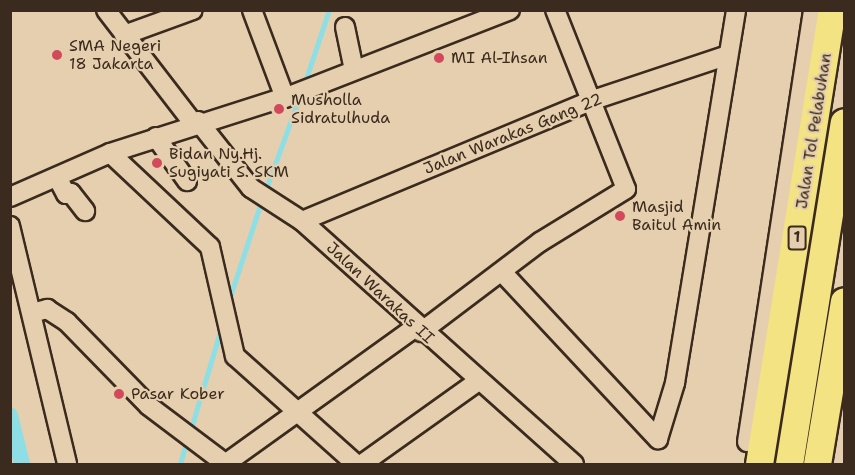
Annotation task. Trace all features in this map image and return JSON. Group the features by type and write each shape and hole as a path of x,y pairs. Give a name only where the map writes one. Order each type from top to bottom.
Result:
{"highway":[{"name":"Jalan Tol Pelabuhan","path":"753,453 832,10"},
{"name":"Jalan Tol Pelabuhan","path":"789,465 844,122"},
{"path":"817,465 844,301"}],"street":[{"name":"Jalan Warakas II","path":"106,10 251,189 280,204 302,221 418,329 569,463"},
{"path":"124,35 193,10"},
{"path":"252,10 292,95"},
{"path":"10,197 110,153 196,122 292,95 510,10"},
{"path":"32,313 47,309 67,322 177,431 225,464 295,409 336,387 626,189 555,10"},
{"path":"502,272 658,439 675,383 735,10"},
{"path":"753,453 813,10"},
{"path":"345,27 354,70"},
{"name":"Jalan Warakas Gang 22","path":"302,221 590,101 728,55"},
{"path":"156,137 187,181"},
{"path":"110,153 210,247 235,356 356,465"},
{"path":"57,177 66,194 71,193 85,211"},
{"path":"10,226 67,465"},
{"path":"363,465 477,382"}],"waterway":[{"path":"304,85 329,10"},
{"path":"265,192 299,98"},
{"path":"229,300 262,199"},
{"path":"190,432 222,325"},
{"path":"10,415 22,464"},
{"path":"180,464 187,440"}],"place":[{"name":"SMA Negeri 18 Jakarta","path":"57,55"},
{"name":"MI Al-Ihsan","path":"439,58"},
{"name":"Musholla Sidratulhuda","path":"279,109"},
{"name":"Bidan Ny.Hj. Sugiyati S. SKM","path":"157,163"},
{"name":"Masjid Baitul Amin","path":"620,216"},
{"name":"Pasar Kober","path":"119,394"}]}
